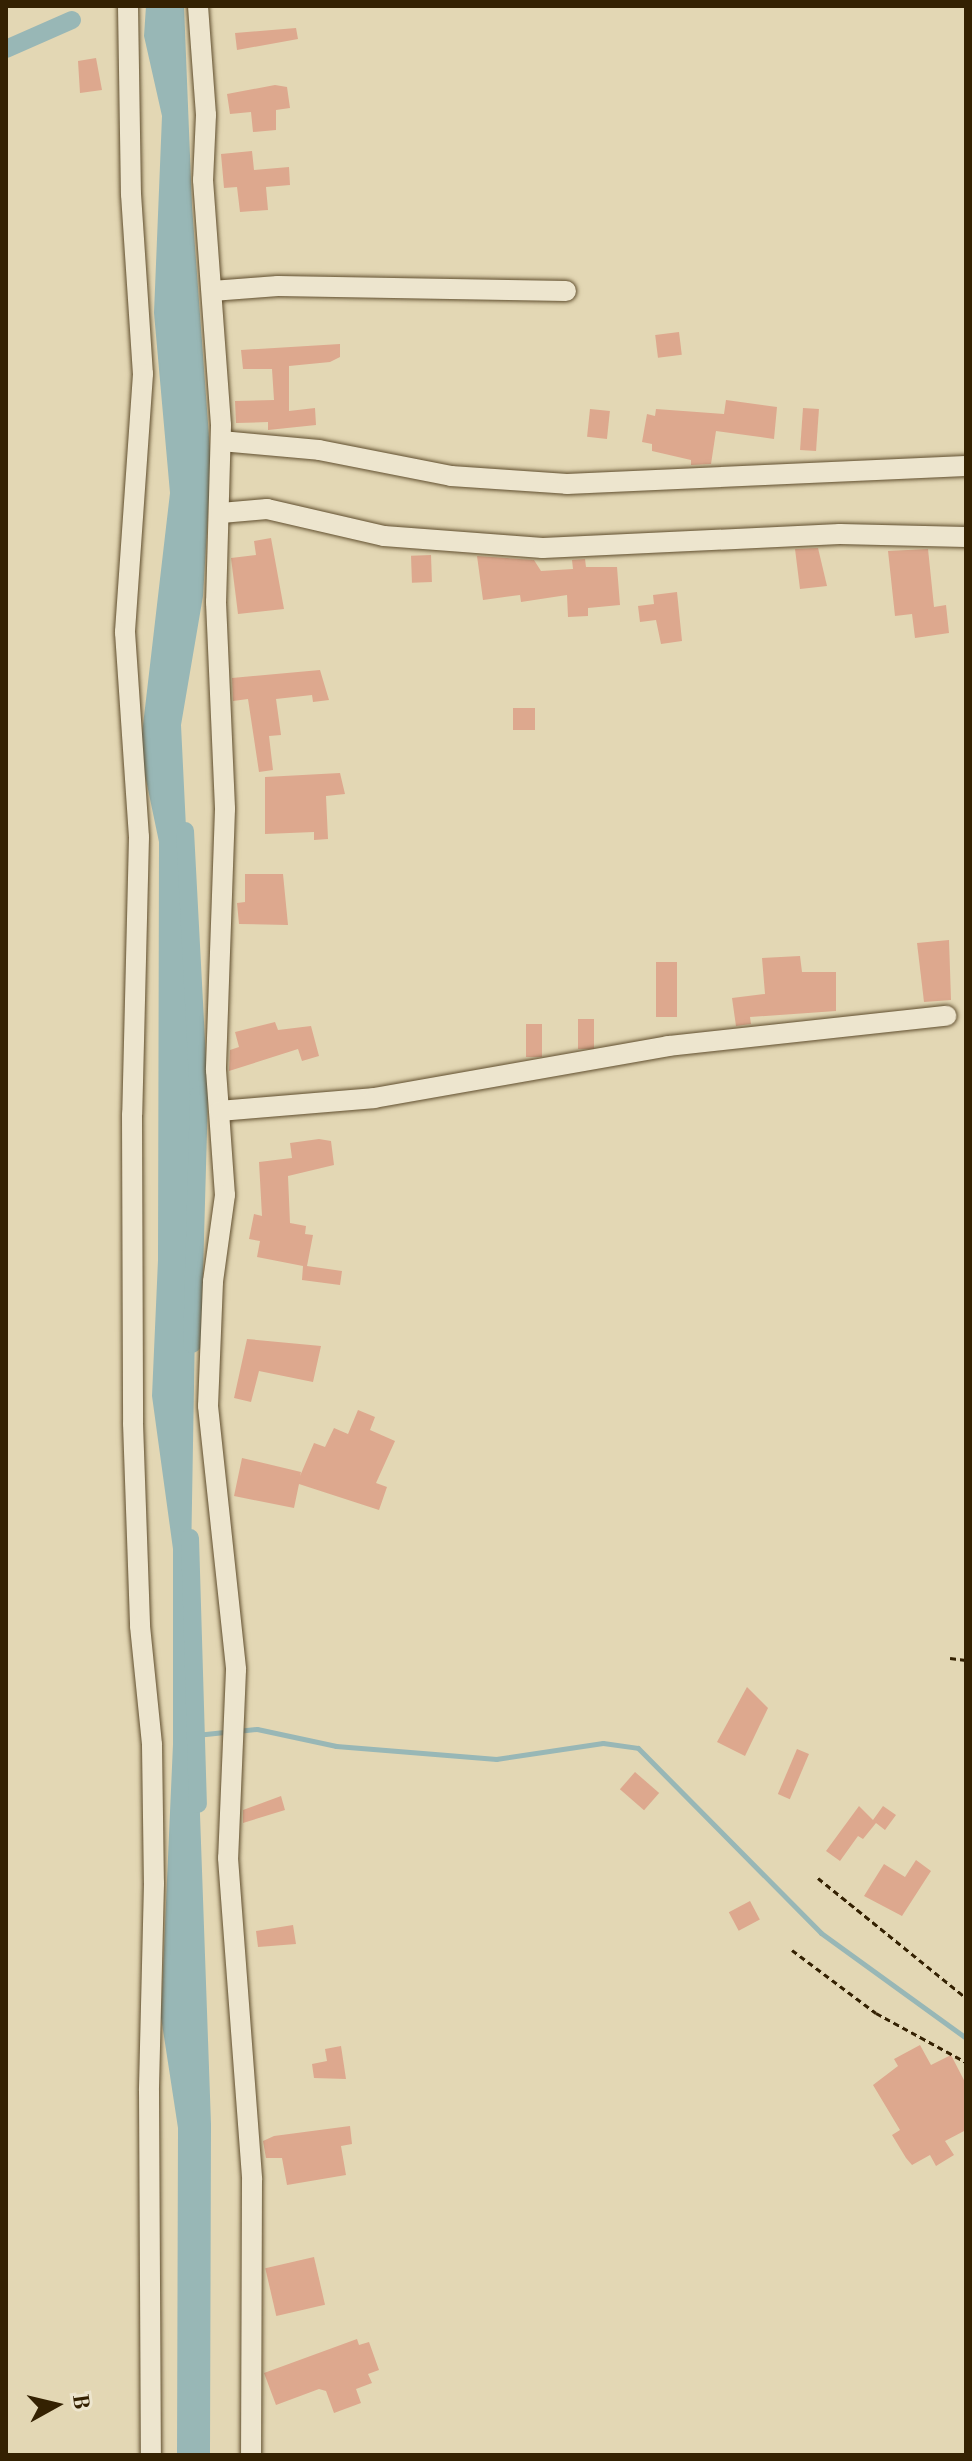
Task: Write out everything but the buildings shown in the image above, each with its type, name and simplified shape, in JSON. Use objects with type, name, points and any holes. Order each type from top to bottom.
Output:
[{"type":"street","points":[[198,6],[221,450],[216,602],[225,809],[216,1070],[225,1195],[213,1282],[208,1406],[236,1670],[228,1858],[252,2180],[251,2455]]},
{"type":"street","points":[[128,8],[131,194],[143,374],[125,632],[139,837],[132,1114],[133,1423],[140,1626],[152,1745],[154,1883],[149,2091],[151,2455]]},
{"type":"street","points":[[212,291],[278,286],[566,291]]},
{"type":"street","points":[[221,450],[319,450],[451,476],[567,484],[966,466]]},
{"type":"street","points":[[221,513],[267,509],[399,538],[543,548],[840,534],[966,537]]},
{"type":"street","points":[[220,1111],[374,1098],[668,1046],[946,1016]]},
{"type":"path","points":[[950,1658],[966,1660]]},
{"type":"path","points":[[818,1878],[966,1998]]},
{"type":"path","points":[[792,1950],[876,2013],[966,2062]]},
{"type":"water","points":[[146,6],[184,6],[192,206],[211,464],[203,596],[181,725],[199,1095],[191,1561],[211,2124],[210,2455],[177,2455],[178,2128],[161,2017],[173,1744],[173,1549],[152,1396],[158,1260],[159,842],[140,751],[170,493],[154,313],[162,116],[144,36]]},
{"type":"waterway","points":[[6,49],[72,20]]},
{"type":"waterway","points":[[185,831],[199,1095],[192,1344]]},
{"type":"waterway","points":[[190,1538],[198,1804]]},
{"type":"waterway","points":[[237,1731],[257,1729],[336,1746],[496,1759],[603,1743],[638,1748],[821,1933],[966,2038]]},
{"type":"waterway","points":[[196,1735],[227,1732]]}]
